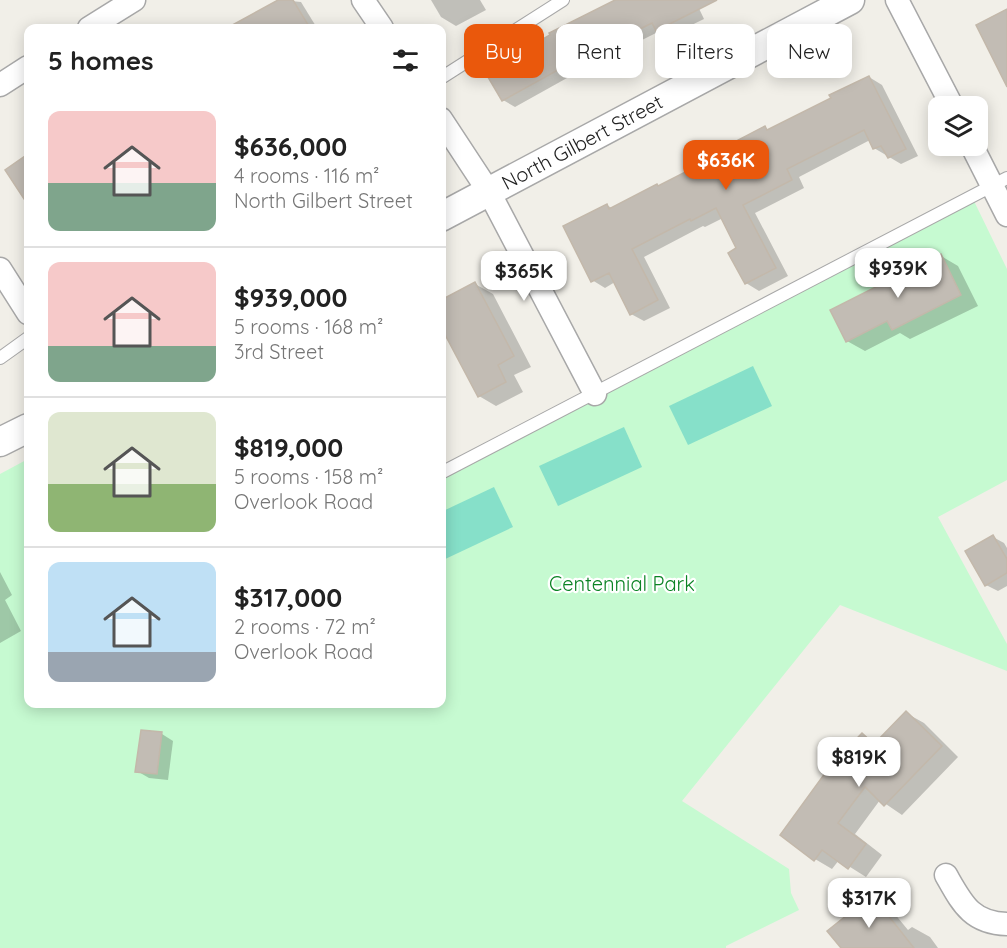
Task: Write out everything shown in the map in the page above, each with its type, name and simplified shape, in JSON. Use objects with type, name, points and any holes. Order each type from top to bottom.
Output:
[{"type":"street","points":[[95,24],[134,0]]},
{"type":"street","points":[[363,0],[379,24]]},
{"type":"street","name":"North Gilbert Street","points":[[446,214],[850,0]]},
{"type":"street","points":[[897,0],[947,96]]},
{"type":"street","points":[[0,85],[24,70]]},
{"type":"street","points":[[446,128],[489,192],[595,394]]},
{"type":"street","points":[[980,156],[1000,182],[1007,215]]},
{"type":"street","points":[[0,269],[24,307]]},
{"type":"street","points":[[0,442],[24,430]]},
{"type":"street","points":[[946,875],[969,912],[985,921],[1007,924]]},
{"type":"lane","points":[[446,75],[563,0]]},
{"type":"lane","points":[[446,469],[1000,182]]},
{"type":"lane","points":[[0,358],[24,341]]},
{"type":"green space","name":"Centennial Park","points":[[972,197],[1007,269],[1007,480],[938,517],[1007,644],[1007,671],[840,605],[682,801],[789,869],[791,893],[799,910],[726,948],[0,948],[0,474],[24,461],[24,708],[446,708],[446,470]]},
{"type":"green space","points":[[753,366],[772,406],[688,445],[669,406]]},
{"type":"green space","points":[[624,427],[642,467],[558,506],[539,466]]},
{"type":"green space","points":[[494,487],[513,527],[446,559],[446,510]]},
{"type":"building","points":[[278,0],[293,0],[308,24],[234,24]]},
{"type":"building","points":[[615,0],[717,0],[670,24],[655,24],[655,29],[652,23],[643,28],[643,24],[567,24]]},
{"type":"building","points":[[1007,9],[1007,87],[976,25]]},
{"type":"building","points":[[556,30],[556,71],[544,78],[544,38],[550,35],[549,33]]},
{"type":"building","points":[[869,76],[906,149],[888,158],[881,146],[873,149],[864,130],[787,169],[792,180],[743,205],[776,268],[745,284],[728,253],[736,248],[716,208],[632,249],[658,300],[630,315],[609,273],[591,282],[563,226],[607,204],[609,209],[657,184],[658,186],[721,154],[719,150],[765,126],[767,130],[831,98],[829,95]]},
{"type":"building","points":[[489,78],[543,78],[502,101]]},
{"type":"building","points":[[24,157],[24,199],[5,170]]},
{"type":"building","points":[[941,254],[961,295],[892,330],[887,321],[846,342],[830,310]]},
{"type":"building","points":[[475,282],[514,356],[498,365],[506,382],[478,397],[446,336],[446,297]]},
{"type":"building","points":[[993,535],[1007,559],[1007,573],[985,586],[965,551]]},
{"type":"building","points":[[906,711],[942,746],[884,806],[865,787],[838,823],[866,844],[848,869],[822,850],[814,861],[780,835],[831,765],[862,733],[874,744]]},
{"type":"building","points":[[141,730],[162,732],[157,774],[135,772]]},
{"type":"building","points":[[872,895],[914,948],[841,948],[827,931]]}]
